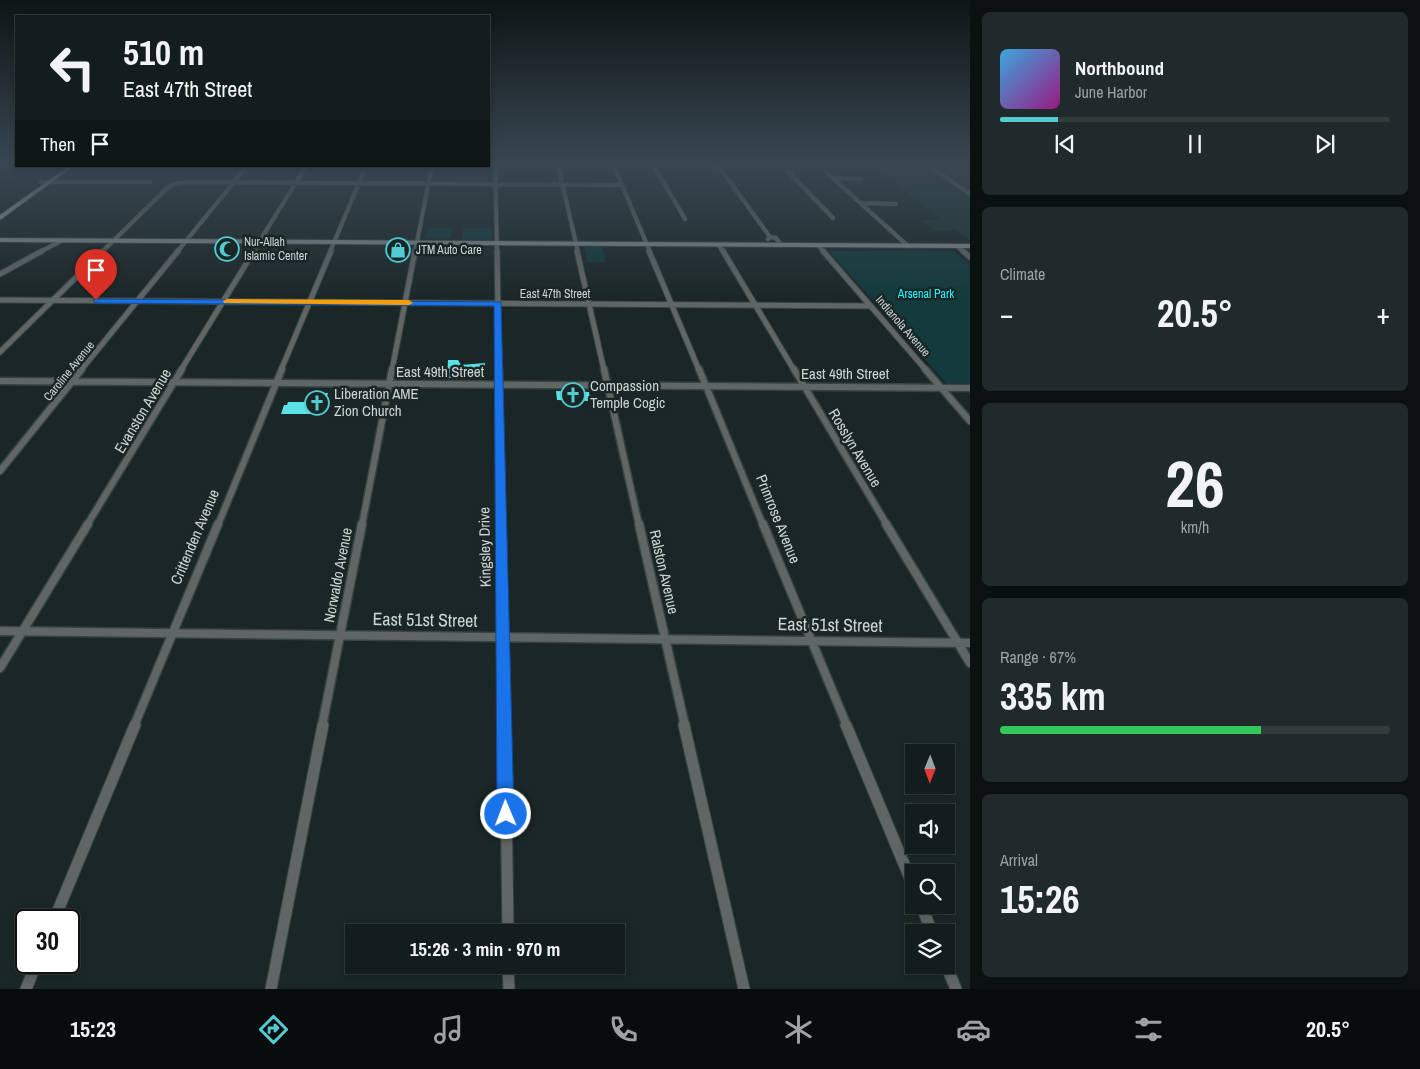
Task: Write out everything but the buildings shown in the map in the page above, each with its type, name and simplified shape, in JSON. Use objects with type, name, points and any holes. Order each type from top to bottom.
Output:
[{"type":"main road","points":[[0,218],[15,207]]},
{"type":"main road","points":[[0,242],[970,246]]},
{"type":"street","points":[[0,352],[147,207]]},
{"type":"street","name":"Caroline Avenue","points":[[0,471],[214,207]]},
{"type":"street","name":"Evanston Avenue","points":[[0,668],[281,207]]},
{"type":"street","name":"Crittenden Avenue","points":[[59,909],[349,207]]},
{"type":"street","name":"Norwaldo Avenue","points":[[271,989],[424,207]]},
{"type":"street","name":"Kingsley Drive","points":[[496,207],[508,924]]},
{"type":"street","name":"Ralston Avenue","points":[[567,207],[744,989]]},
{"type":"street","name":"Primrose Avenue","points":[[632,207],[905,866]]},
{"type":"street","points":[[677,207],[684,219]]},
{"type":"street","points":[[748,207],[770,237],[768,238],[773,245]]},
{"type":"street","points":[[823,207],[833,218]]},
{"type":"street","points":[[866,207],[908,246]]},
{"type":"street","points":[[770,237],[776,238],[781,245]]},
{"type":"street","points":[[0,274],[61,241]]},
{"type":"street","name":"Rosslyn Avenue","points":[[719,245],[970,663]]},
{"type":"street","name":"Indianola Avenue","points":[[818,246],[970,421]]},
{"type":"street","points":[[957,246],[970,257]]},
{"type":"street","name":"East 47th Street","points":[[0,300],[870,306]]},
{"type":"street","name":"East 49th Street","points":[[0,382],[970,388]]},
{"type":"street","name":"East 51st Street","points":[[0,632],[970,643]]},
{"type":"street","points":[[26,989],[32,974]]},
{"type":"street","points":[[508,974],[509,989]]},
{"type":"street","points":[[950,974],[956,989]]},
{"type":"shaded area","points":[[925,207],[970,207],[970,241],[956,230],[933,230],[921,220],[940,219]]},
{"type":"green space","points":[[452,228],[451,238],[425,238],[427,229]]},
{"type":"green space","points":[[463,228],[492,228],[492,241],[462,241]]},
{"type":"green space","points":[[584,247],[602,247],[606,262],[587,262]]},
{"type":"green space","name":"Arsenal Park","points":[[829,251],[953,251],[970,265],[970,383],[946,383]]},
{"type":"slow traffic","points":[[227,301],[409,303]]},
{"type":"place","name":"Nur-Allah Islamic Center","points":[[227,249]]},
{"type":"place","name":"JTM Auto Care","points":[[398,250]]},
{"type":"place","name":"Compassion Temple Cogic","points":[[573,395]]},
{"type":"place","name":"Liberation AME Zion Church","points":[[317,403]]},
{"type":"route","points":[[96,300],[498,303],[506,814]]}]
